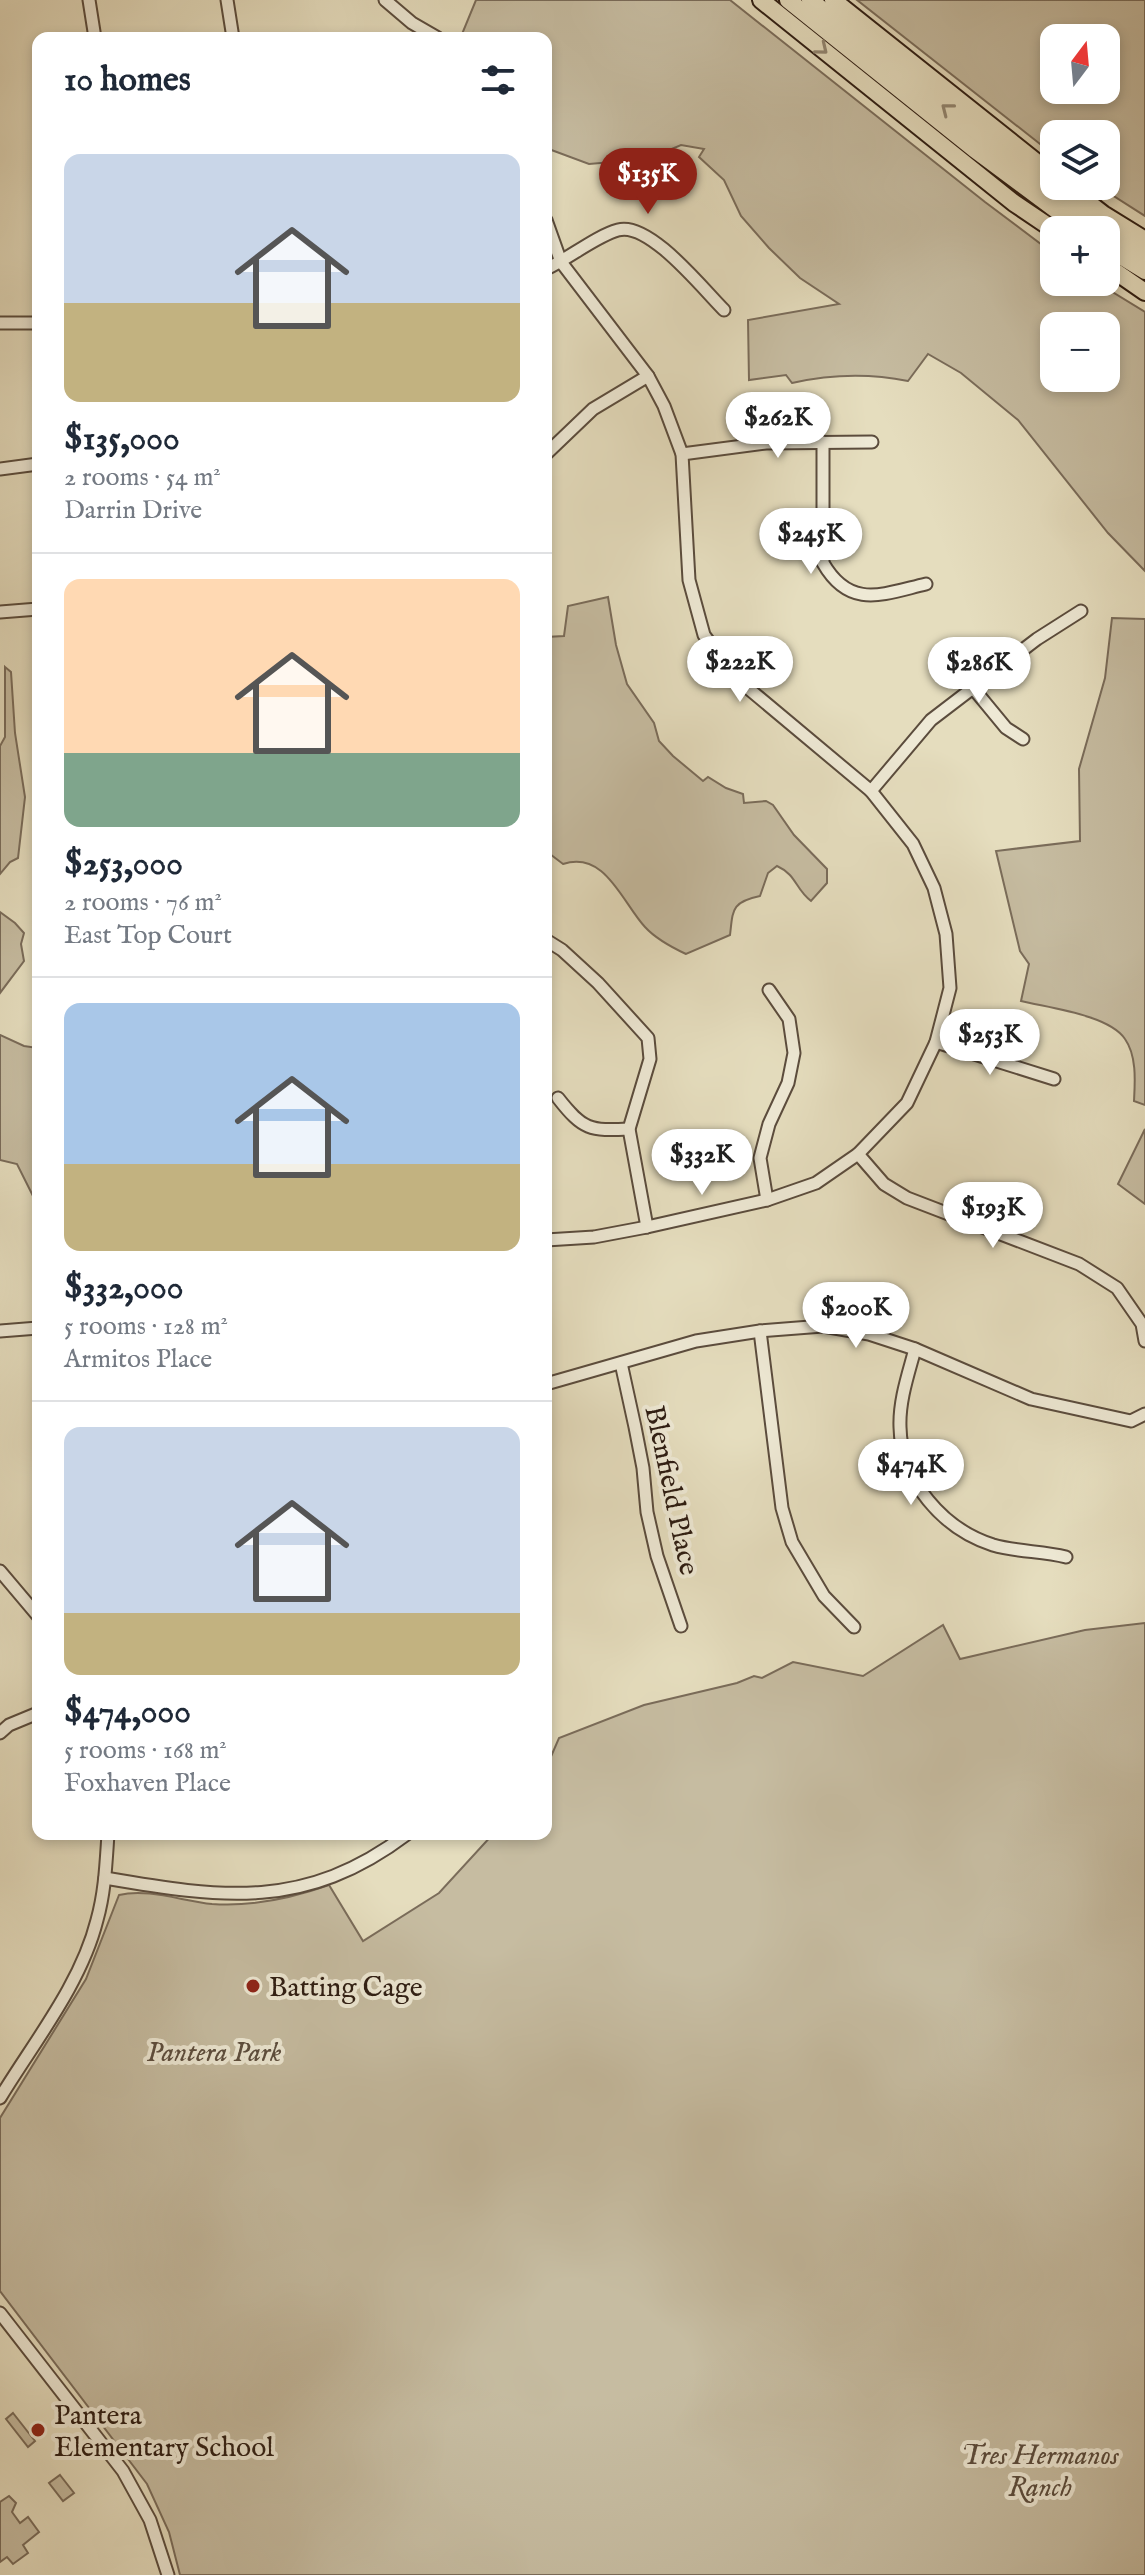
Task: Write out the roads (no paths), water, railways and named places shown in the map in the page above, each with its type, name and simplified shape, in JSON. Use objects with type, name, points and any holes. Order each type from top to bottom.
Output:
[{"type":"highway","points":[[761,0],[1040,221]]},
{"type":"highway","points":[[788,0],[974,149],[1064,216]]},
{"type":"highway","points":[[810,0],[1062,199],[1145,254]]},
{"type":"highway","points":[[833,0],[1040,165]]},
{"type":"highway","points":[[1085,200],[1145,240]]},
{"type":"highway","points":[[1120,256],[1145,271]]},
{"type":"highway","points":[[1120,275],[1145,292]]},
{"type":"street","points":[[89,0],[94,32]]},
{"type":"street","points":[[227,0],[232,32]]},
{"type":"street","points":[[385,0],[428,32]]},
{"type":"street","points":[[552,266],[616,230],[633,228],[651,237],[724,310]]},
{"type":"street","points":[[552,237],[561,262],[648,376],[664,406],[682,454],[689,580],[704,635],[737,679],[871,791],[913,844],[934,888],[946,934],[950,988],[936,1042],[907,1103],[858,1154],[816,1183],[767,1200],[647,1227],[594,1237],[552,1240]]},
{"type":"street","points":[[0,323],[32,323]]},
{"type":"street","points":[[552,448],[593,409],[648,376]]},
{"type":"street","points":[[823,442],[823,563],[833,580],[847,590],[873,597],[926,584]]},
{"type":"street","points":[[682,454],[766,443],[872,442]]},
{"type":"street","points":[[0,469],[32,465]]},
{"type":"street","points":[[0,612],[32,609]]},
{"type":"street","points":[[871,791],[931,720],[1081,611]]},
{"type":"street","points":[[973,688],[1006,728],[1023,739]]},
{"type":"street","points":[[552,944],[598,983],[648,1038],[650,1059],[629,1129],[647,1227]]},
{"type":"street","points":[[767,1200],[760,1158],[769,1124],[788,1083],[794,1053],[789,1019],[769,990]]},
{"type":"street","points":[[936,1042],[1054,1079]]},
{"type":"street","points":[[558,1098],[571,1116],[596,1131],[629,1129]]},
{"type":"street","points":[[858,1154],[884,1184],[907,1198],[1079,1264],[1117,1288],[1142,1324],[1145,1341]]},
{"type":"street","points":[[552,1382],[696,1341],[760,1331],[823,1326],[869,1334],[915,1349],[1031,1399],[1131,1421],[1145,1414]]},
{"type":"street","points":[[0,1331],[32,1328]]},
{"type":"street","points":[[760,1331],[782,1508],[792,1542],[824,1596],[854,1627]]},
{"type":"street","points":[[915,1349],[901,1402],[899,1429],[903,1452],[913,1478],[926,1499],[966,1534],[994,1545],[1066,1557]]},
{"type":"street","name":"Blenfield Place","points":[[621,1363],[657,1556],[681,1626]]},
{"type":"street","points":[[0,1571],[32,1609]]},
{"type":"street","points":[[0,1733],[9,1725],[32,1715]]},
{"type":"street","points":[[0,2098],[63,1997],[89,1946],[98,1919],[108,1840]]},
{"type":"street","points":[[105,1878],[211,1894],[252,1895],[327,1879],[362,1864],[398,1840]]},
{"type":"street","points":[[0,2313],[123,2471],[150,2520],[168,2575]]},
{"type":"place","name":"Batting Cage","points":[[253,1986]]},
{"type":"place","name":"Pantera Elementary School","points":[[38,2430]]},
{"type":"park label","name":"Pantera Park","points":[[214,2051]]},
{"type":"park label","name":"Tres Hermanos Ranch","points":[[1040,2470]]}]
